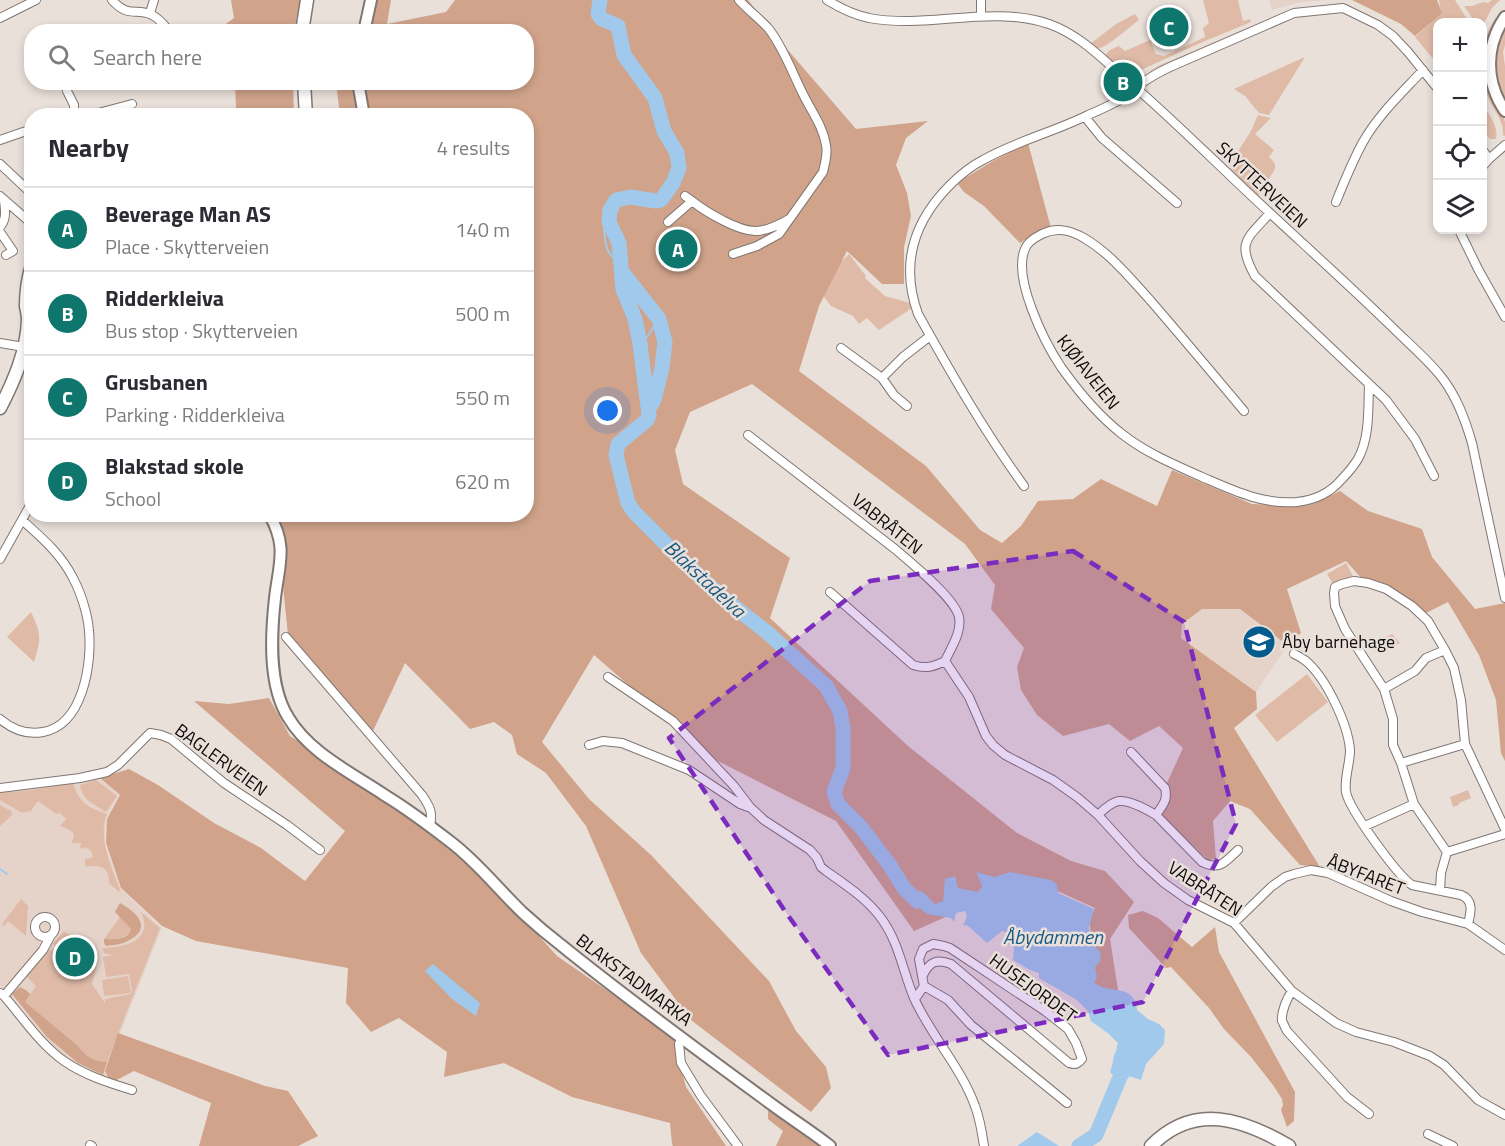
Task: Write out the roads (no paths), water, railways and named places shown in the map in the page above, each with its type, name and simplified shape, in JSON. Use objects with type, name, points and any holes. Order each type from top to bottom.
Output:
[{"type":"main road","points":[[303,24],[307,0]]},
{"type":"main road","points":[[366,24],[371,0]]},
{"type":"main road","points":[[1505,17],[1495,34],[1490,57],[1492,81],[1505,111]]},
{"type":"main road","points":[[304,90],[306,108]]},
{"type":"main road","points":[[359,90],[363,108]]},
{"type":"main road","points":[[0,408],[16,373],[24,347]]},
{"type":"main road","name":"BLAKSTADMARKA","points":[[273,522],[279,534],[281,548],[275,597],[273,674],[282,708],[296,730],[318,751],[430,826],[470,858],[540,929],[830,1146]]},
{"type":"main road","points":[[1151,1146],[1179,1126],[1213,1119],[1252,1126],[1289,1146]]},
{"type":"street","points":[[0,18],[36,0]]},
{"type":"street","points":[[112,0],[127,12],[150,13],[163,24]]},
{"type":"street","points":[[150,13],[154,0]]},
{"type":"street","points":[[733,254],[757,246],[779,234],[823,172],[827,147],[824,133],[777,41],[767,27],[739,0]]},
{"type":"street","name":"SKYTTERVEIEN","points":[[827,0],[857,15],[892,21],[981,16],[1026,18],[1046,23],[1063,29],[1084,42],[1136,87],[1441,376],[1467,426],[1472,443],[1505,598]]},
{"type":"street","points":[[981,0],[981,16]]},
{"type":"street","points":[[1024,486],[975,413],[918,314],[913,299],[910,279],[911,261],[921,223],[930,208],[960,175],[982,160],[1013,145],[1085,117],[1116,102],[1151,76],[1170,66],[1294,13],[1343,8],[1378,25],[1393,36],[1433,83]]},
{"type":"street","points":[[1336,202],[1351,164],[1364,141],[1388,108],[1423,70]]},
{"type":"street","points":[[67,91],[74,108]]},
{"type":"street","points":[[117,108],[132,104]]},
{"type":"street","points":[[1085,117],[1102,138],[1177,203]]},
{"type":"street","points":[[0,140],[24,132]]},
{"type":"street","points":[[1487,161],[1505,145]]},
{"type":"street","points":[[0,164],[24,186]]},
{"type":"street","points":[[2,198],[24,217]]},
{"type":"street","points":[[0,226],[3,225],[5,217],[2,198]]},
{"type":"street","points":[[668,222],[688,199],[717,217],[754,231],[767,229],[790,219]]},
{"type":"street","points":[[1270,213],[1245,245],[1246,260],[1255,276],[1386,400],[1415,439],[1434,476]]},
{"type":"street","name":"KJØIAVEIEN","points":[[1244,411],[1128,275],[1086,239],[1072,232],[1055,230],[1037,236],[1025,249],[1023,261],[1027,293],[1043,338],[1061,367],[1090,402],[1123,435],[1151,453],[1234,491],[1259,500],[1287,503],[1307,501],[1322,496],[1334,488],[1358,459],[1364,444],[1368,422],[1369,384]]},
{"type":"street","points":[[0,232],[13,250],[6,255]]},
{"type":"street","points":[[1461,234],[1505,318]]},
{"type":"street","points":[[882,378],[903,357],[930,336]]},
{"type":"street","points":[[0,343],[24,347]]},
{"type":"street","points":[[841,348],[882,378],[894,395],[907,406]]},
{"type":"street","name":"VABRÅTEN","points":[[748,435],[895,549],[951,601],[959,617],[958,632],[945,661],[969,697],[986,736],[993,746],[1053,780],[1098,815],[1140,861],[1164,883],[1188,900],[1234,923],[1292,991],[1336,1023],[1356,1032],[1394,1042],[1430,1056],[1444,1065],[1478,1100],[1505,1115]]},
{"type":"street","points":[[0,559],[24,516]]},
{"type":"street","points":[[0,719],[18,730],[27,732],[36,733],[52,729],[69,716],[75,706],[84,686],[89,661],[89,630],[74,579],[62,558],[24,522]]},
{"type":"street","points":[[1354,581],[1386,589],[1423,616],[1454,668],[1461,700],[1465,744],[1505,831],[1447,852],[1414,804],[1393,745],[1393,719],[1384,689],[1345,629],[1335,606],[1335,587],[1341,584],[1354,581]]},
{"type":"street","points":[[830,592],[913,665],[922,668],[931,667],[945,661]]},
{"type":"street","points":[[286,637],[422,795],[431,809],[430,826]]},
{"type":"street","points":[[1384,689],[1415,671],[1426,658],[1445,650]]},
{"type":"street","name":"ÅBYFARET","points":[[1294,654],[1313,669],[1328,690],[1346,729],[1350,751],[1346,791],[1349,802],[1396,870],[1412,885],[1466,897],[1470,901],[1468,924]]},
{"type":"street","points":[[608,677],[673,721],[734,786],[751,808],[764,820],[810,850],[821,867],[875,909],[887,925],[915,999],[959,1072],[975,1105],[984,1146]]},
{"type":"street","name":"BAGLERVEIEN","points":[[0,788],[107,772],[118,765],[150,733],[161,735],[171,739],[224,783],[320,850]]},
{"type":"street","points":[[589,745],[613,741],[654,755],[689,770],[740,804],[751,808]]},
{"type":"street","points":[[1401,763],[1465,744]]},
{"type":"street","points":[[1131,752],[1165,788],[1167,796],[1165,803],[1156,815]]},
{"type":"street","name":"VABRÅTEN","points":[[1098,815],[1119,801],[1138,806],[1156,815],[1202,862],[1211,867],[1225,862],[1238,850]]},
{"type":"street","points":[[1365,826],[1414,804]]},
{"type":"street","points":[[1440,890],[1441,873],[1447,852]]},
{"type":"street","name":"ÅBYFARET","points":[[1234,923],[1271,886],[1285,877],[1311,870],[1328,873],[1422,912],[1468,924],[1505,950]]},
{"type":"street","points":[[51,935],[43,950],[2,994],[44,1044],[63,1061],[103,1081],[132,1090]]},
{"type":"street","name":"HUSEJORDET","points":[[923,975],[926,968],[938,961],[951,964],[1069,1063],[1080,1063],[1082,1059],[1068,1029],[1045,1011],[950,948],[933,944],[923,949],[919,959],[924,986]]},
{"type":"street","points":[[915,999],[924,986],[948,1000],[971,1025],[1067,1103]]},
{"type":"street","points":[[1292,991],[1283,1013],[1282,1022],[1287,1031],[1347,1097],[1369,1114]]},
{"type":"street","points":[[682,1037],[679,1044],[681,1063],[701,1096],[738,1146]]},
{"type":"street","points":[[1428,1134],[1452,1146]]},
{"type":"water","name":"Åbydammen","points":[[976,872],[995,877],[1010,872],[1051,880],[1057,884],[1058,893],[1094,909],[1089,927],[1090,942],[1101,953],[1100,961],[1095,967],[1097,977],[1094,982],[1099,986],[1126,992],[1135,1001],[1137,1010],[1165,1030],[1164,1044],[1146,1064],[1141,1080],[1129,1076],[1128,1079],[1110,1073],[1118,1043],[1091,1021],[1088,1011],[1077,1000],[1039,978],[1039,973],[1013,960],[1014,948],[1009,945],[1009,941],[1016,934],[1002,931],[987,943],[967,925],[963,926],[967,916],[965,911],[956,913],[954,922],[951,918],[927,914],[906,897],[905,883],[911,889],[923,892],[935,904],[943,901],[945,879],[955,876],[958,888],[978,892],[982,886]]},
{"type":"water","points":[[433,964],[480,1003],[476,1016],[452,999],[425,971]]},
{"type":"water","points":[[1037,1132],[1059,1146],[1017,1146]]},
{"type":"waterway","name":"Blakstadelva","points":[[600,0],[598,14],[602,19],[618,26],[624,55],[655,98],[664,131],[677,153],[679,168],[673,183],[661,200],[630,197],[616,200],[610,210],[609,222],[619,243],[623,289],[635,319],[640,344],[649,415],[647,420],[618,444],[616,455],[628,503],[634,512],[683,561],[826,686],[840,711],[843,728],[843,768],[834,792],[838,804],[860,826],[904,888],[917,901]]},
{"type":"waterway","points":[[609,222],[604,230],[606,245],[609,253],[620,264]]},
{"type":"waterway","points":[[622,272],[659,319],[665,342],[662,368],[654,400],[649,408]]},
{"type":"waterway","points":[[641,346],[659,319]]},
{"type":"waterway","points":[[0,869],[7,874]]},
{"type":"waterway","points":[[1079,1146],[1096,1135],[1120,1077],[1121,1058]]},
{"type":"place","name":"Grusbanen","points":[[1169,27]]},
{"type":"place","name":"Ridderkleiva","points":[[1123,82]]},
{"type":"place","name":"Beverage Man AS","points":[[678,249]]},
{"type":"place","name":"Åby barnehage","points":[[1259,642]]},
{"type":"place","name":"Blakstad skole","points":[[75,957]]}]
